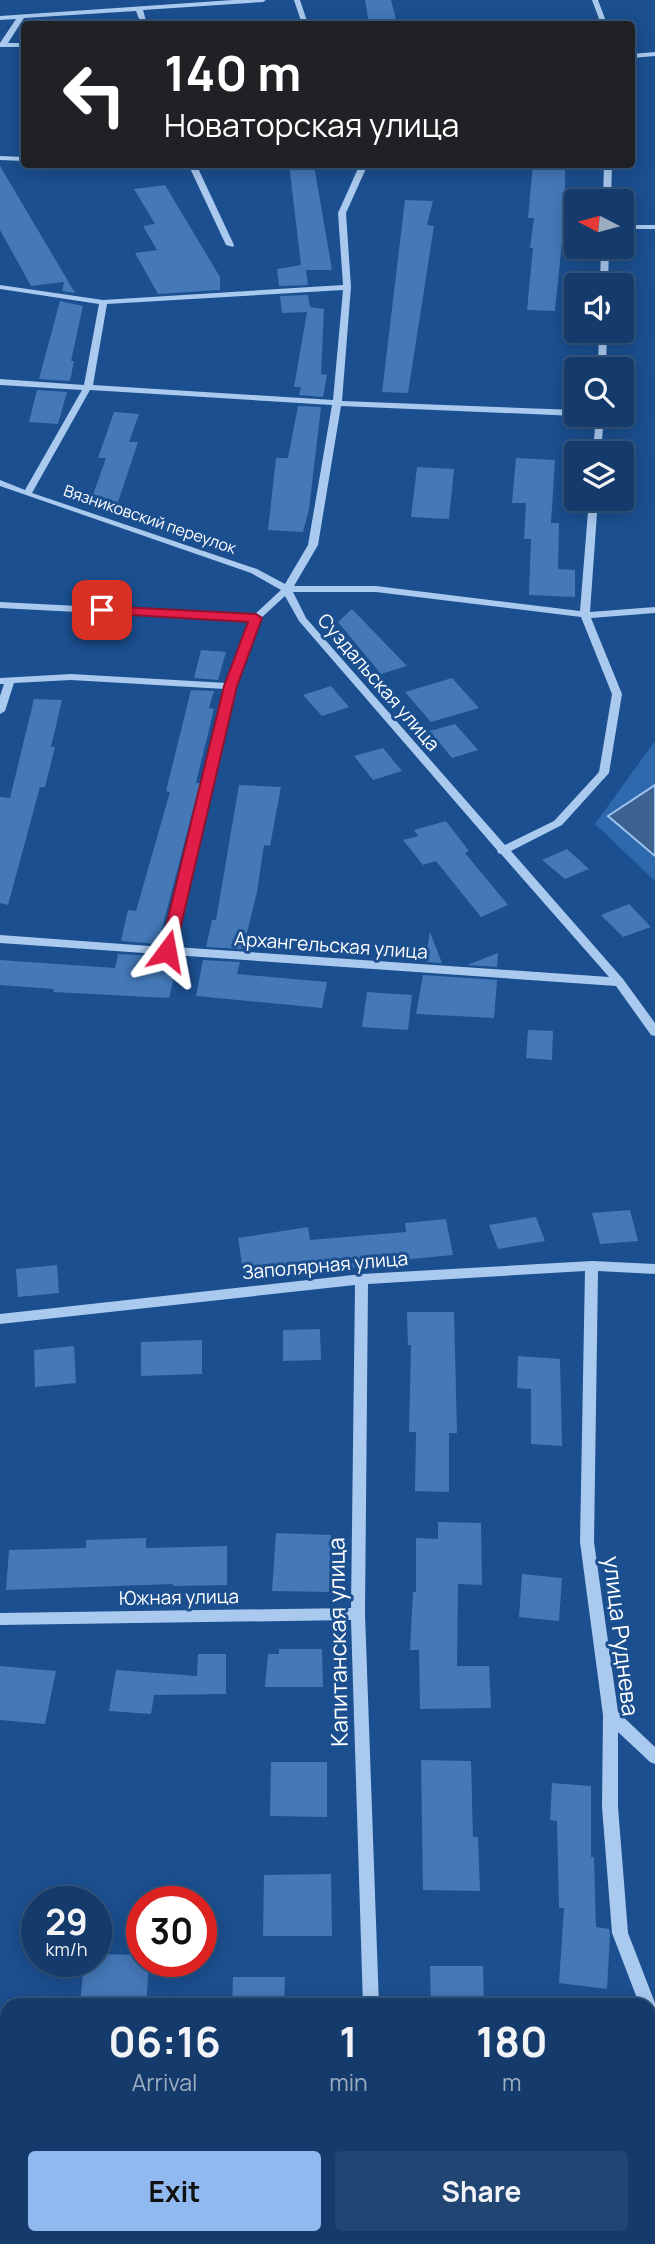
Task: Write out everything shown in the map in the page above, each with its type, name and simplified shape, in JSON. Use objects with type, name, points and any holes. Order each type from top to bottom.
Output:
[{"type":"street","points":[[0,18],[263,0]]},
{"type":"street","points":[[296,0],[304,21]]},
{"type":"street","points":[[595,0],[603,21]]},
{"type":"street","points":[[139,9],[143,21]]},
{"type":"street","points":[[1,45],[21,17]]},
{"type":"street","points":[[1,45],[21,46]]},
{"type":"street","points":[[635,56],[655,54]]},
{"type":"street","points":[[0,158],[21,159]]},
{"type":"street","points":[[194,168],[230,245]]},
{"type":"street","points":[[167,951],[230,686],[256,618],[287,589],[313,545],[337,403],[347,287],[342,213],[362,168]]},
{"type":"street","points":[[607,189],[608,168]]},
{"type":"street","points":[[634,226],[655,227]]},
{"type":"street","points":[[0,287],[103,302],[347,287]]},
{"type":"street","points":[[27,494],[88,387],[103,302]]},
{"type":"street","points":[[0,382],[337,403],[564,412]]},
{"type":"street","name":"Вязниковский переулок","points":[[0,483],[254,571],[287,589]]},
{"type":"street","points":[[502,852],[558,823],[604,773],[617,694],[585,614],[593,511]]},
{"type":"street","points":[[287,589],[376,589],[585,614],[655,610]]},
{"type":"street","name":"Суздальская улица","points":[[287,589],[302,619],[502,852],[619,982],[655,1032]]},
{"type":"street","points":[[0,605],[256,618]]},
{"type":"street","points":[[0,711],[5,681],[71,677],[230,686]]},
{"type":"street","name":"Архангельская улица","points":[[0,939],[619,982]]},
{"type":"street","name":"Заполярная улица","points":[[0,1318],[362,1279],[592,1266],[655,1269]]},
{"type":"street","name":"улица Руднева","points":[[592,1266],[587,1542],[611,1714],[610,1807],[620,1933],[645,1998]]},
{"type":"street","name":"Капитанская улица","points":[[362,1279],[358,1614],[371,1998]]},
{"type":"street","name":"Южная улица","points":[[0,1619],[358,1614]]},
{"type":"street","points":[[611,1714],[655,1757]]},
{"type":"shaded area","points":[[655,741],[655,881],[595,824]]},
{"type":"shaded area","points":[[655,785],[655,856],[608,816]]},
{"type":"building","points":[[365,0],[391,0],[396,21],[368,21]]},
{"type":"building","points":[[0,166],[75,293],[62,291],[64,282],[31,286],[0,230]]},
{"type":"building","points":[[289,168],[315,168],[332,270],[306,270],[308,285],[279,286],[277,269],[301,265]]},
{"type":"building","points":[[533,168],[565,168],[564,222],[555,311],[527,310],[534,218],[528,218]]},
{"type":"building","points":[[165,185],[220,277],[220,290],[158,294],[135,253],[157,250],[143,226],[155,224],[134,189]]},
{"type":"building","points":[[405,200],[433,201],[427,225],[434,226],[408,393],[382,392]]},
{"type":"building","points":[[308,295],[310,307],[324,309],[321,374],[327,375],[323,397],[299,395],[301,387],[294,387],[307,312],[282,313],[280,296]]},
{"type":"building","points":[[60,301],[83,306],[71,361],[74,361],[70,381],[39,379]]},
{"type":"building","points":[[37,390],[67,392],[58,424],[29,422]]},
{"type":"building","points":[[298,406],[321,407],[309,509],[303,532],[268,530],[276,458],[288,458]]},
{"type":"building","points":[[114,412],[139,414],[129,442],[138,442],[116,508],[89,506],[106,458],[98,458]]},
{"type":"building","points":[[516,458],[555,460],[551,523],[559,523],[558,569],[575,570],[575,597],[529,595],[531,539],[524,539],[526,503],[512,503]]},
{"type":"building","points":[[417,467],[454,469],[449,519],[411,517]]},
{"type":"building","points":[[352,609],[407,666],[381,674],[338,622]]},
{"type":"building","points":[[201,650],[226,652],[218,680],[194,678]]},
{"type":"building","points":[[452,678],[479,708],[431,722],[405,692]]},
{"type":"building","points":[[331,686],[349,707],[322,716],[303,695]]},
{"type":"building","points":[[191,690],[214,691],[209,708],[214,709],[196,783],[200,783],[158,944],[121,941],[128,910],[136,911],[170,792],[166,791]]},
{"type":"building","points":[[34,699],[62,700],[51,747],[55,747],[45,787],[40,787],[8,905],[0,903],[0,797],[10,798]]},
{"type":"building","points":[[455,724],[478,750],[452,758],[430,731]]},
{"type":"building","points":[[383,748],[402,771],[373,780],[354,756]]},
{"type":"building","points":[[239,785],[281,787],[270,846],[264,845],[257,892],[243,949],[206,947],[212,920],[216,920]]},
{"type":"building","points":[[446,821],[469,851],[465,853],[508,905],[481,917],[436,861],[423,865],[403,840],[418,836],[414,830]]},
{"type":"building","points":[[567,849],[589,869],[565,879],[542,860]]},
{"type":"building","points":[[629,904],[651,927],[623,937],[601,915]]},
{"type":"building","points":[[430,932],[442,963],[425,962]]},
{"type":"building","points":[[498,953],[497,967],[467,965]]},
{"type":"building","points":[[118,954],[155,956],[151,971],[175,973],[169,998],[53,992],[54,989],[0,985],[0,960],[115,968]]},
{"type":"building","points":[[203,960],[240,962],[237,974],[327,982],[322,1008],[196,996]]},
{"type":"building","points":[[423,975],[497,980],[494,1018],[416,1014]]},
{"type":"building","points":[[367,992],[412,995],[408,1030],[362,1027]]},
{"type":"building","points":[[528,1030],[553,1031],[552,1060],[526,1058]]},
{"type":"building","points":[[630,1210],[638,1241],[600,1244],[592,1213]]},
{"type":"building","points":[[536,1217],[545,1241],[498,1249],[489,1225]]},
{"type":"building","points":[[446,1219],[453,1255],[369,1263],[370,1267],[290,1270],[244,1276],[238,1238],[308,1227],[310,1240],[406,1232],[405,1223]]},
{"type":"building","points":[[57,1265],[59,1293],[18,1297],[16,1269]]},
{"type":"building","points":[[407,1312],[454,1312],[457,1433],[449,1433],[449,1492],[415,1491],[416,1432],[409,1432],[411,1345],[408,1345]]},
{"type":"building","points":[[320,1329],[321,1360],[283,1361],[283,1330]]},
{"type":"building","points":[[202,1340],[202,1374],[141,1376],[141,1342]]},
{"type":"building","points":[[74,1346],[76,1383],[35,1387],[34,1350]]},
{"type":"building","points":[[518,1356],[560,1359],[562,1446],[531,1444],[531,1389],[517,1388]]},
{"type":"building","points":[[438,1522],[481,1523],[482,1585],[458,1584],[457,1666],[489,1666],[491,1708],[420,1709],[419,1650],[410,1650],[413,1592],[416,1592],[416,1538],[438,1539]]},
{"type":"building","points":[[276,1533],[331,1535],[329,1592],[272,1591]]},
{"type":"building","points":[[146,1538],[146,1548],[227,1546],[227,1585],[173,1584],[6,1590],[9,1550],[86,1548],[86,1540]]},
{"type":"building","points":[[522,1574],[562,1578],[559,1621],[519,1617]]},
{"type":"building","points":[[279,1649],[322,1649],[323,1687],[265,1687],[268,1654],[279,1654]]},
{"type":"building","points":[[198,1654],[226,1654],[226,1694],[154,1695],[151,1714],[109,1711],[116,1670],[197,1676]]},
{"type":"building","points":[[0,1666],[56,1671],[45,1724],[0,1720]]},
{"type":"building","points":[[421,1760],[471,1761],[473,1837],[478,1837],[480,1891],[423,1890]]},
{"type":"building","points":[[271,1762],[327,1762],[327,1817],[270,1816]]},
{"type":"building","points":[[552,1783],[591,1786],[591,1857],[594,1857],[596,1927],[609,1929],[610,1934],[607,1989],[559,1983],[564,1908],[559,1908],[557,1821],[550,1820]]},
{"type":"building","points":[[331,1874],[332,1936],[263,1936],[264,1875]]},
{"type":"building","points":[[112,1954],[126,1955],[126,1977],[148,1977],[147,1998],[81,1998],[83,1977],[112,1977]]},
{"type":"building","points":[[430,1966],[483,1966],[484,1998],[431,1998]]},
{"type":"building","points":[[233,1977],[285,1977],[284,1998],[232,1998]]},
{"type":"route","points":[[102,610],[256,618],[230,686],[167,951]]}]
